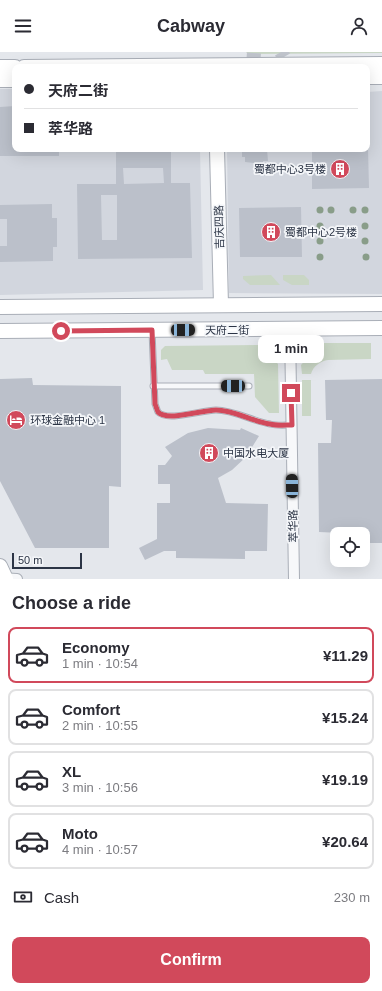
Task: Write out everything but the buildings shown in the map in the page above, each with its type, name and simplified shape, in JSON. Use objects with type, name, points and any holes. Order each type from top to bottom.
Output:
[{"type":"main road","points":[[207,52],[210,64]]},
{"type":"main road","points":[[241,64],[285,61],[382,64]]},
{"type":"main road","points":[[0,67],[12,67]]},
{"type":"main road","points":[[370,77],[382,77]]},
{"type":"main road","points":[[0,80],[12,80]]},
{"type":"main road","name":"吉庆四路","points":[[218,152],[221,305]]},
{"type":"main road","points":[[0,307],[382,304]]},
{"type":"main road","name":"天府二街","points":[[0,332],[382,328]]},
{"type":"main road","points":[[0,566],[6,579]]},
{"type":"street","name":"萃华路","points":[[290,329],[294,579]]},
{"type":"street","points":[[0,578],[17,579]]},
{"type":"lane","points":[[152,330],[153,386],[155,404],[158,412],[166,417],[175,417],[198,411],[217,410],[232,412],[271,425],[292,425]]},
{"type":"lane","points":[[153,386],[249,386]]},
{"type":"shaded area","points":[[0,89],[12,89],[12,152],[200,152],[203,290],[0,295]]},
{"type":"shaded area","points":[[382,91],[382,294],[229,293],[227,152],[370,152],[370,92]]},
{"type":"green space","points":[[246,52],[382,52],[382,53],[248,54]]},
{"type":"green space","points":[[271,275],[280,285],[250,285],[243,279],[243,276]]},
{"type":"green space","points":[[283,275],[304,275],[309,280],[309,285],[292,285],[283,280]]},
{"type":"green space","points":[[320,343],[371,343],[371,359],[328,360],[315,366],[311,374],[302,374],[301,365]]},
{"type":"green space","points":[[260,345],[278,364],[279,413],[269,413],[255,397],[254,374],[205,374],[203,370],[172,370],[167,359],[161,360],[161,350],[165,346]]},
{"type":"green space","points":[[302,380],[311,380],[311,416],[302,416]]},
{"type":"tunnel","points":[[253,64],[254,52]]},
{"type":"tunnel","points":[[281,52],[284,57]]},
{"type":"place","name":"蜀都中心3号楼","points":[[340,169]]},
{"type":"place","name":"蜀都中心2号楼","points":[[271,232]]},
{"type":"place","name":"环球金融中心 1","points":[[16,420]]},
{"type":"place","name":"中国水电大厦","points":[[209,453]]},
{"type":"route","points":[[61,331],[152,330],[153,386],[155,404],[158,412],[166,417],[175,417],[198,411],[217,410],[232,412],[271,425],[292,425],[291,393]]}]
